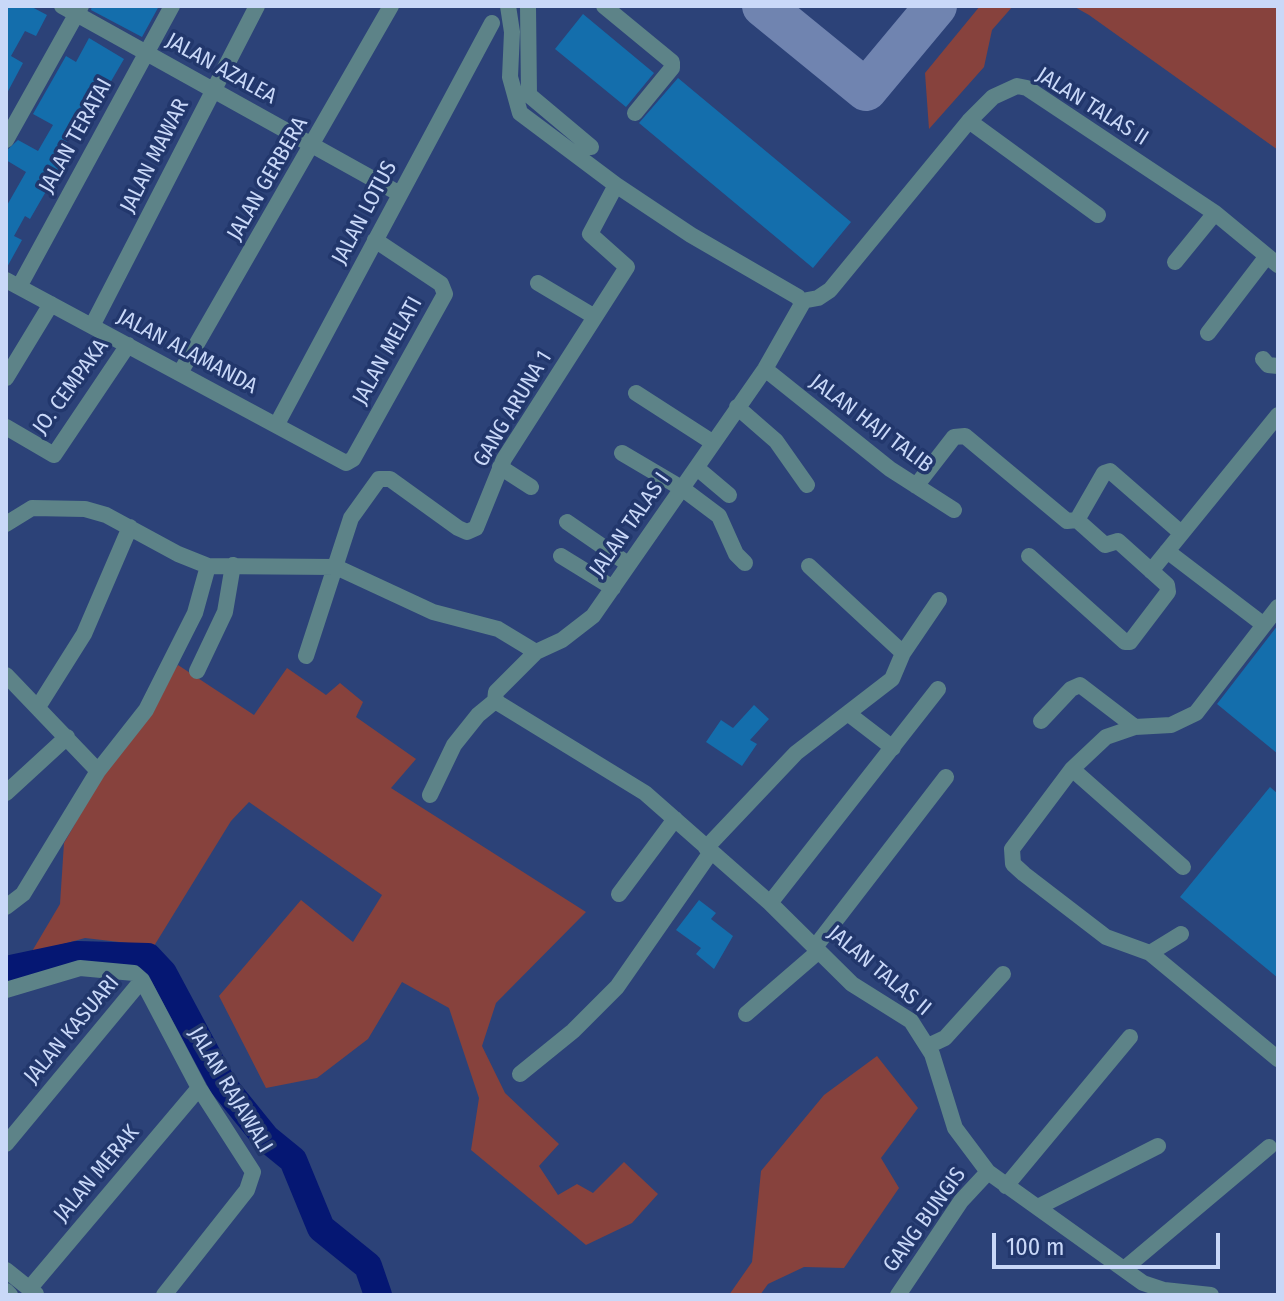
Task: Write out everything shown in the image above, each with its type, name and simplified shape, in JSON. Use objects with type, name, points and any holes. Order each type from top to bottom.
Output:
[{"type":"street","name":"JALAN TERATAI","points":[[12,284],[172,6]]},
{"type":"street","name":"JALAN MAWAR","points":[[92,326],[257,6]]},
{"type":"street","name":"JALAN GERBERA","points":[[180,373],[391,6]]},
{"type":"street","points":[[508,6],[510,77],[520,113],[616,185],[802,301]]},
{"type":"street","points":[[528,6],[529,95],[591,147]]},
{"type":"street","points":[[604,6],[672,62],[672,68],[635,113]]},
{"type":"street","name":"JALAN AZALEA","points":[[73,9],[400,194]]},
{"type":"street","points":[[6,140],[73,9]]},
{"type":"street","name":"JALAN LOTUS","points":[[277,424],[492,23]]},
{"type":"street","name":"JALAN TALAS II","points":[[802,301],[830,290],[969,121],[1006,89],[1027,88],[1215,213],[1273,260]]},
{"type":"street","points":[[969,121],[1098,215]]},
{"type":"street","name":"GANG ARUNA 1","points":[[336,567],[355,509],[379,479],[390,479],[467,532],[476,528],[500,467],[627,267],[590,237],[616,185]]},
{"type":"street","points":[[1175,262],[1215,213]]},
{"type":"street","name":"JALAN MELATI","points":[[346,463],[353,459],[445,294],[441,284],[375,240]]},
{"type":"street","points":[[1208,333],[1273,260]]},
{"type":"street","points":[[538,283],[595,317]]},
{"type":"street","name":"JALAN ALAMANDA","points":[[12,284],[346,463]]},
{"type":"street","name":"JALAN TALAS I","points":[[536,652],[593,616],[765,369],[800,310],[802,301]]},
{"type":"street","points":[[6,378],[51,304]]},
{"type":"street","name":"JO. CEMPAKA","points":[[6,427],[54,455],[128,345]]},
{"type":"street","name":"JALAN HAJI TALIB","points":[[765,369],[836,428],[954,510]]},
{"type":"street","points":[[636,393],[712,442]]},
{"type":"street","points":[[737,407],[776,441],[807,485]]},
{"type":"street","points":[[1151,571],[1278,415]]},
{"type":"street","points":[[916,486],[954,437],[962,435],[1010,470],[1067,521],[1077,520],[1105,545],[1118,541],[1167,585],[1166,598],[1130,642],[1125,642],[1029,556]]},
{"type":"street","points":[[622,453],[683,489],[719,516],[736,554],[745,563]]},
{"type":"street","points":[[500,467],[531,487]]},
{"type":"street","points":[[697,468],[729,495]]},
{"type":"street","points":[[1077,520],[1104,473],[1110,471],[1180,532]]},
{"type":"street","points":[[8,517],[32,508],[61,506],[96,512],[208,566],[336,567],[433,612],[498,629],[536,652],[454,745],[436,776],[430,795]]},
{"type":"street","points":[[567,522],[628,564]]},
{"type":"street","points":[[38,707],[84,634],[130,527]]},
{"type":"street","points":[[1167,551],[1264,625]]},
{"type":"street","points":[[561,556],[613,588]]},
{"type":"street","points":[[197,671],[225,612],[233,565]]},
{"type":"street","points":[[6,907],[30,883],[98,771],[146,710],[195,613],[208,566]]},
{"type":"street","points":[[809,566],[903,653]]},
{"type":"street","points":[[306,656],[336,567]]},
{"type":"street","points":[[520,1074],[573,1031],[617,987],[709,850],[796,753],[850,715],[897,675],[903,653],[939,600]]},
{"type":"street","points":[[1278,607],[1196,713],[1171,725],[1135,727],[1106,737],[1072,769],[1012,849],[1013,864],[1066,909],[1106,937],[1150,953],[1278,1059]]},
{"type":"street","points":[[8,680],[98,771]]},
{"type":"street","points":[[1041,721],[1071,689],[1080,685],[1135,727]]},
{"type":"street","points":[[770,903],[938,689]]},
{"type":"street","points":[[424,775],[453,732],[485,699],[495,697]]},
{"type":"street","name":"JALAN TALAS II","points":[[495,697],[645,793],[770,903],[852,984],[911,1021],[928,1046],[955,1128],[988,1172],[1040,1206],[1143,1283],[1162,1292],[1211,1295]]},
{"type":"street","points":[[850,715],[893,748]]},
{"type":"street","points":[[6,793],[67,737]]},
{"type":"street","points":[[1072,769],[1183,867]]},
{"type":"street","points":[[746,1014],[817,949],[946,777]]},
{"type":"street","points":[[619,894],[675,819]]},
{"type":"street","points":[[1150,953],[1181,934]]},
{"type":"street","points":[[6,990],[80,968],[126,970],[142,980]]},
{"type":"street","points":[[928,1046],[945,1038],[1003,974]]},
{"type":"street","name":"JALAN RAJAWALI","points":[[142,980],[199,1088],[253,1172],[253,1181],[164,1295]]},
{"type":"street","name":"JALAN KASUARI","points":[[6,1144],[142,980]]},
{"type":"street","points":[[1006,1186],[1130,1037]]},
{"type":"street","name":"JALAN MERAK","points":[[33,1292],[199,1088]]},
{"type":"street","points":[[1040,1206],[1158,1146]]},
{"type":"street","points":[[1124,1269],[1269,1147]]},
{"type":"street","name":"GANG BUNGIS","points":[[898,1295],[961,1201],[988,1172]]},
{"type":"street","points":[[6,1270],[33,1292]]},
{"type":"shaded area","points":[[980,6],[1013,6],[992,30],[984,67],[929,129],[925,73]]},
{"type":"shaded area","points":[[1073,6],[1278,6],[1278,150],[1089,15]]},
{"type":"shaded area","points":[[178,665],[254,715],[287,668],[326,695],[340,683],[363,702],[356,717],[416,759],[391,788],[586,912],[496,1003],[482,1046],[505,1093],[559,1144],[539,1166],[558,1195],[577,1184],[593,1193],[624,1162],[658,1194],[632,1223],[586,1245],[471,1150],[479,1098],[449,1008],[402,982],[368,1039],[317,1078],[266,1088],[219,996],[301,900],[353,942],[382,895],[249,802],[231,821],[154,946],[85,938],[31,953],[60,904],[64,843],[78,812]]},
{"type":"shaded area","points":[[877,1056],[918,1108],[881,1158],[899,1188],[844,1268],[804,1267],[768,1284],[760,1295],[729,1295],[752,1262],[761,1171],[824,1095]]},
{"type":"building","points":[[6,6],[30,6],[47,15],[36,36],[25,31],[11,56],[23,63],[6,95]]},
{"type":"building","points":[[92,6],[159,6],[142,37],[91,10]]},
{"type":"building","points":[[583,14],[654,73],[626,107],[555,49]]},
{"type":"building","points":[[89,38],[124,59],[78,138],[71,134],[57,159],[62,162],[52,181],[30,219],[25,216],[14,236],[22,240],[6,269],[6,207],[26,172],[6,160],[6,151],[18,140],[38,151],[53,125],[33,114],[66,56],[76,62]]},
{"type":"building","points":[[678,78],[851,222],[813,268],[639,123]]},
{"type":"building","points":[[1278,625],[1278,754],[1217,704]]},
{"type":"building","points":[[754,705],[769,719],[750,740],[757,744],[742,766],[706,742],[721,720],[733,728]]},
{"type":"building","points":[[1270,787],[1278,794],[1278,978],[1180,897]]},
{"type":"building","points":[[699,900],[716,913],[711,919],[733,936],[714,969],[696,954],[701,948],[676,930]]},
{"type":"waterway","points":[[6,970],[77,955],[148,957],[163,973],[223,1085],[266,1138],[293,1160],[321,1228],[368,1266],[378,1295]]},
{"type":"taxiway","points":[[763,6],[866,90],[936,6]]}]
